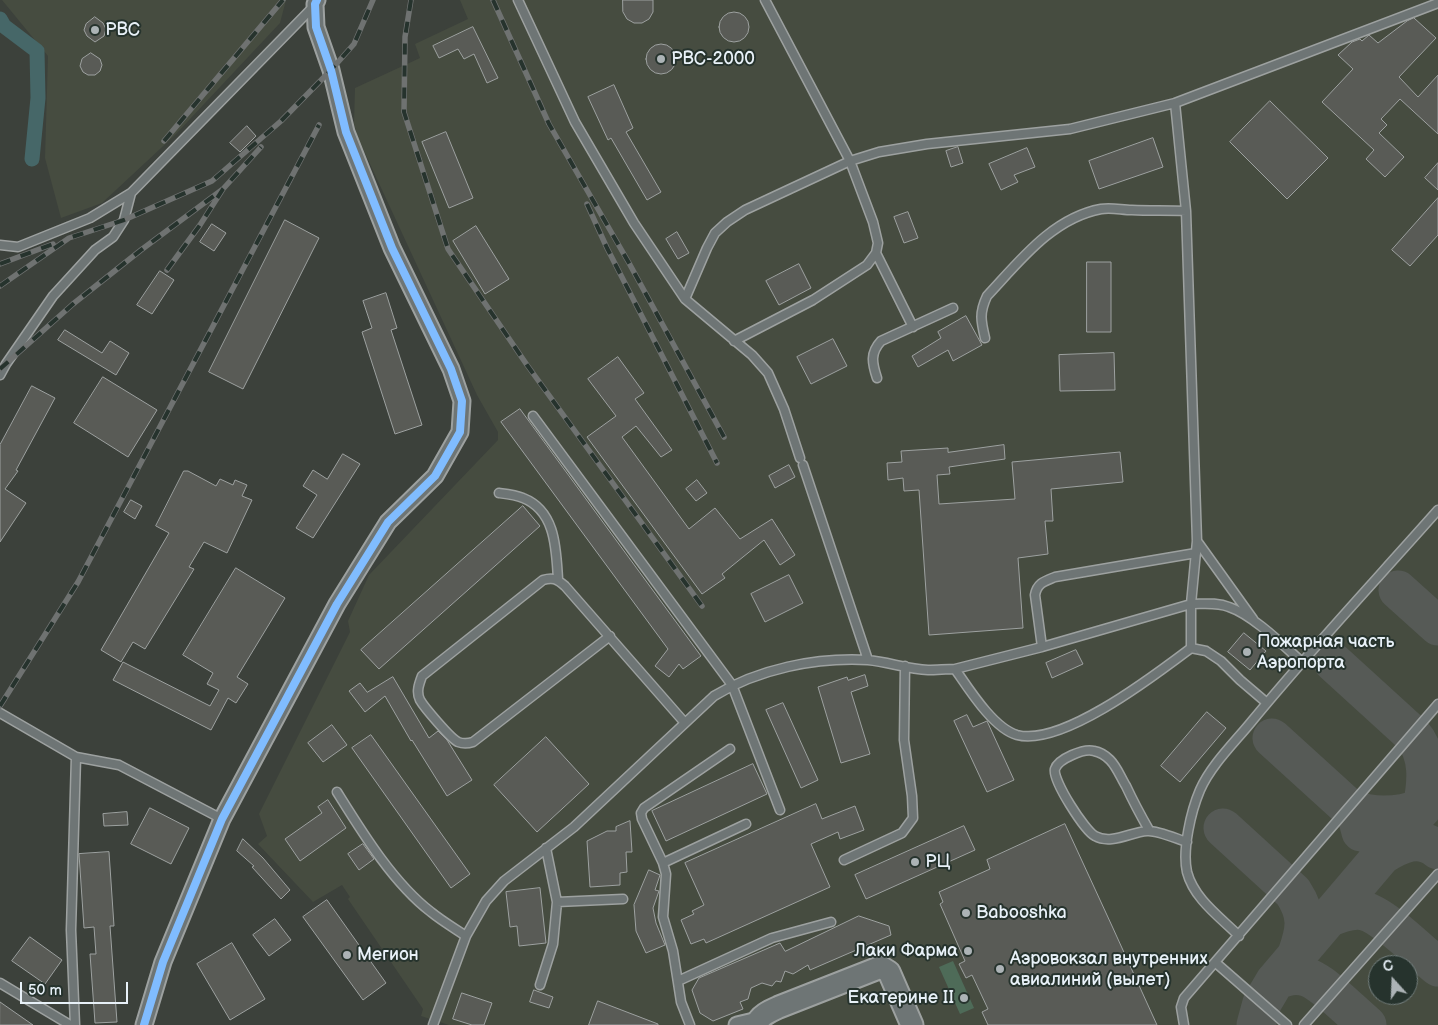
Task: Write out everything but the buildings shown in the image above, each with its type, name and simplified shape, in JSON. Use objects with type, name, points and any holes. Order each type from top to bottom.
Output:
[{"type":"main road","points":[[757,1023],[768,1013],[779,1007],[881,967],[889,972],[912,1025]]},
{"type":"street","points":[[144,1025],[163,962],[222,819],[337,604],[388,522],[435,476],[460,432],[462,401],[451,369],[392,248],[346,132],[331,70],[316,27],[316,2]]},
{"type":"street","points":[[737,1025],[757,1023]]},
{"type":"lane","points":[[518,0],[575,122],[634,223],[685,299],[752,355],[768,373],[784,409],[868,660]]},
{"type":"lane","points":[[734,341],[813,300],[867,265],[876,254],[878,243],[873,222],[850,161],[765,0]]},
{"type":"lane","points":[[0,245],[18,247],[90,218],[131,193],[316,2]]},
{"type":"lane","points":[[685,299],[707,248],[715,234],[727,222],[745,210],[850,161],[879,152],[927,144],[1070,129],[1176,103],[1438,3]]},
{"type":"lane","points":[[1176,103],[1186,210],[1197,541],[1191,604],[1191,648]]},
{"type":"lane","points":[[0,375],[52,296],[95,250],[113,238],[124,220],[131,193]]},
{"type":"lane","points":[[985,338],[980,318],[987,296],[1045,237],[1064,223],[1078,216],[1103,208],[1186,210]]},
{"type":"lane","points":[[876,254],[913,327]]},
{"type":"lane","points":[[876,378],[872,365],[872,355],[881,341],[953,308]]},
{"type":"lane","points":[[533,416],[732,685],[780,810]]},
{"type":"lane","points":[[499,492],[522,497],[536,506],[546,516],[552,532],[558,579],[686,723]]},
{"type":"lane","points":[[1239,936],[1204,903],[1192,886],[1187,871],[1186,853],[1191,819],[1200,790],[1213,769],[1266,703],[1438,510]]},
{"type":"lane","points":[[1197,541],[1255,622]]},
{"type":"lane","points":[[1042,647],[1035,595],[1036,589],[1040,584],[1055,577],[1196,552]]},
{"type":"lane","points":[[558,579],[550,578],[543,580],[422,676],[418,686],[420,700],[452,738],[460,743],[473,742],[610,636]]},
{"type":"lane","points":[[433,1025],[466,936],[486,901],[504,881],[574,826],[714,696],[732,685],[766,673],[809,663],[840,660],[868,660],[928,670],[955,669],[1042,647],[1191,604],[1212,604],[1229,607],[1255,622],[1303,662]]},
{"type":"lane","points":[[955,669],[977,701],[1004,728],[1016,734],[1034,738],[1056,732],[1082,721],[1153,676],[1191,648],[1206,651],[1221,661],[1266,703]]},
{"type":"lane","points":[[844,860],[902,833],[913,818],[912,796],[904,740],[904,666]]},
{"type":"lane","points":[[1184,1025],[1180,1007],[1184,998],[1438,704]]},
{"type":"lane","points":[[0,713],[76,757],[118,765],[222,819]]},
{"type":"lane","points":[[690,1025],[680,1002],[673,951],[663,917],[666,874],[641,814],[644,808],[730,750]]},
{"type":"lane","points":[[1148,830],[1115,766],[1101,753],[1087,750],[1058,763],[1055,774],[1058,782],[1083,825],[1094,836],[1102,839],[1117,838],[1148,830],[1188,842]]},
{"type":"lane","points":[[75,1025],[71,930],[76,757]]},
{"type":"lane","points":[[337,792],[359,828],[406,889],[430,912],[466,936]]},
{"type":"lane","points":[[663,863],[746,824]]},
{"type":"lane","points":[[540,985],[553,944],[557,902],[546,848]]},
{"type":"lane","points":[[1304,1025],[1438,874]]},
{"type":"lane","points":[[557,902],[623,900]]},
{"type":"lane","points":[[678,981],[772,938],[831,922]]},
{"type":"lane","points":[[1216,963],[1287,1025]]},
{"type":"lane","points":[[0,983],[70,1025]]},
{"type":"shaded area","points":[[2,0],[286,0],[280,23],[175,135],[102,203],[61,218],[45,158],[48,56]]},
{"type":"shaded area","points":[[460,0],[1438,0],[1438,1025],[449,1025],[421,1016],[423,1009],[348,899],[350,897],[342,885],[313,902],[258,844],[267,836],[259,814],[350,632],[348,621],[369,575],[498,440],[498,432],[477,395],[358,138],[354,124],[355,88],[420,58],[415,44],[468,19]]},
{"type":"green space","points":[[953,961],[974,1008],[960,1014],[939,967]]},
{"type":"waterway","points":[[0,19],[4,26],[37,51],[38,98],[32,159]]},
{"type":"taxiway","points":[[1398,590],[1438,626]]},
{"type":"taxiway","points":[[1333,662],[1412,734],[1422,751],[1426,769],[1422,808],[1394,815],[1376,815],[1349,808]]},
{"type":"taxiway","points":[[1272,738],[1349,808],[1357,817],[1361,832]]},
{"type":"taxiway","points":[[1256,1025],[1262,1003],[1275,981],[1438,789]]},
{"type":"taxiway","points":[[1223,828],[1293,892],[1298,900],[1303,915],[1304,929],[1297,954]]},
{"type":"taxiway","points":[[1382,855],[1410,842],[1424,842],[1438,850]]},
{"type":"taxiway","points":[[1326,919],[1354,910],[1372,914],[1402,935],[1438,967]]},
{"type":"taxiway","points":[[1275,981],[1294,975],[1309,978],[1338,999],[1367,1025]]},
{"type":"railway","points":[[164,141],[283,0]]},
{"type":"railway","points":[[0,286],[69,238],[124,220],[212,181],[281,121],[331,70],[354,44],[373,0]]},
{"type":"railway","points":[[411,0],[405,37],[404,112],[448,249],[527,365],[702,606]]},
{"type":"railway","points":[[493,0],[549,124],[629,263],[724,437]]},
{"type":"railway","points":[[0,706],[78,582],[319,125]]},
{"type":"railway","points":[[167,270],[200,225],[223,189],[261,147]]},
{"type":"railway","points":[[0,369],[73,304],[223,189]]},
{"type":"railway","points":[[587,204],[607,248],[717,463]]},
{"type":"railway","points":[[0,264],[53,244]]},
{"type":"cycle path","points":[[144,1025],[163,962],[222,819],[337,604],[388,522],[435,476],[460,432],[462,401],[451,369],[392,248],[346,132],[331,70],[316,27],[315,4],[317,0]]},
{"type":"place","name":"РВС","points":[[95,30]]},
{"type":"place","name":"РВС-2000","points":[[661,59]]},
{"type":"place","name":"Пожарная часть Аэропорта","points":[[1247,652]]},
{"type":"place","name":"РЦ","points":[[915,862]]},
{"type":"place","name":"Babooshka","points":[[966,913]]},
{"type":"place","name":"Лаки Фарма","points":[[968,951]]},
{"type":"place","name":"Мегион","points":[[347,955]]},
{"type":"place","name":"Аэровокзал внутренних авиалиний (вылет)","points":[[1000,969]]},
{"type":"place","name":"Екатерине II","points":[[964,998]]}]
